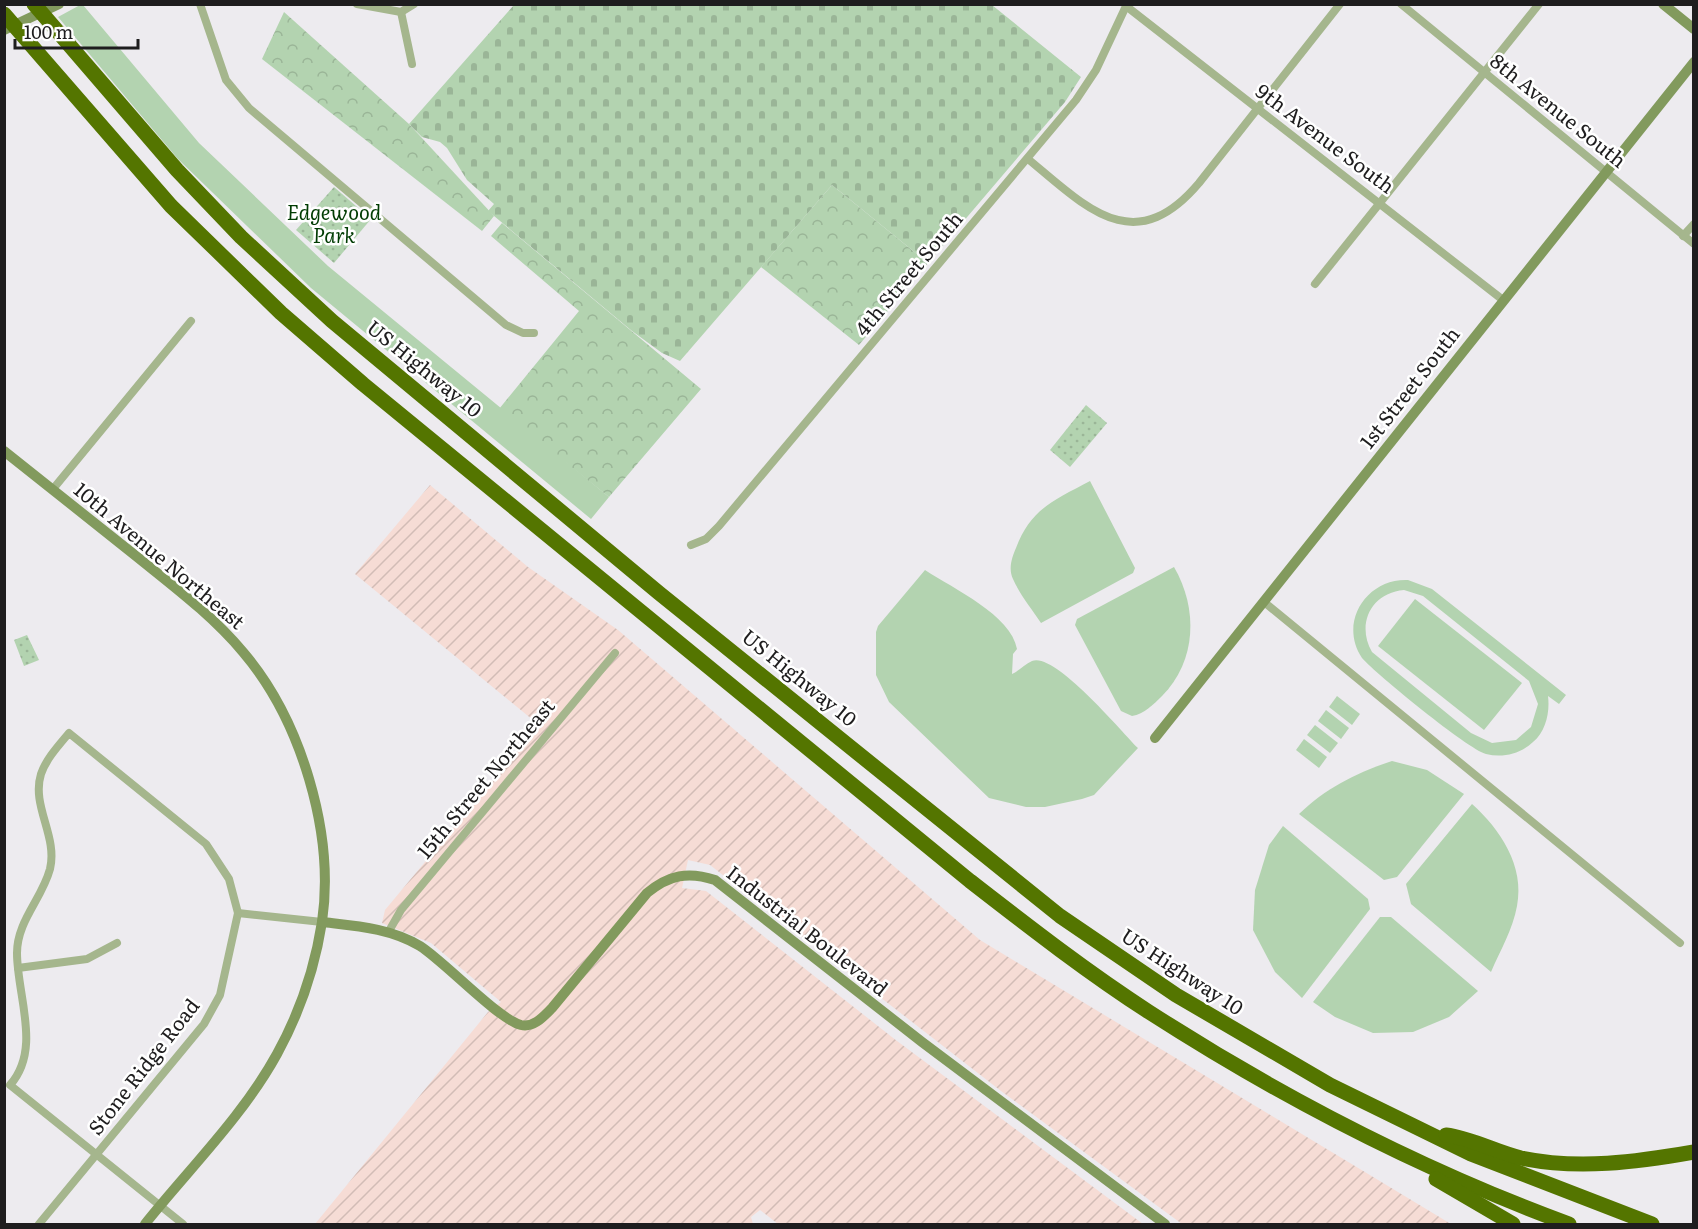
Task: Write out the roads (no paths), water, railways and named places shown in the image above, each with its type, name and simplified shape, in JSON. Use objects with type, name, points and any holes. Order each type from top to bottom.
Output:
[{"type":"highway","name":"US Highway 10","points":[[34,4],[146,136],[277,272],[332,321],[660,593],[1013,880],[1100,944],[1256,1044],[1425,1134],[1550,1187],[1652,1224]]},
{"type":"highway","points":[[4,14],[171,206],[281,313],[372,391],[970,881],[1107,983],[1234,1064],[1513,1224]]},
{"type":"highway","points":[[1353,1131],[1438,1171],[1569,1224]]},
{"type":"highway","points":[[1425,1134],[1450,1135],[1520,1158],[1573,1164],[1614,1163],[1694,1152]]},
{"type":"street","points":[[4,30],[59,4]]},
{"type":"street","points":[[200,4],[226,80],[249,108],[506,325],[523,333],[534,333]]},
{"type":"street","points":[[357,4],[401,12],[414,4]]},
{"type":"street","points":[[1028,159],[1099,215],[1120,221],[1153,218],[1166,213],[1188,195],[1340,4]]},
{"type":"street","name":"8th Avenue South","points":[[1401,4],[1694,244]]},
{"type":"street","points":[[1316,285],[1539,4]]},
{"type":"street","points":[[1663,4],[1694,29]]},
{"type":"street","name":"9th Avenue South","points":[[1126,5],[1503,300]]},
{"type":"street","name":"4th Street South","points":[[691,545],[706,539],[719,526],[1028,159],[1087,85],[1126,5]]},
{"type":"street","points":[[401,12],[412,64]]},
{"type":"street","name":"1st Street South","points":[[1155,738],[1694,62]]},
{"type":"street","points":[[1683,236],[1694,224]]},
{"type":"street","points":[[52,489],[191,321]]},
{"type":"street","name":"10th Avenue Northeast","points":[[4,451],[226,633],[260,675],[290,727],[305,765],[313,796],[323,855],[322,921],[313,960],[292,1024],[276,1055],[242,1106],[160,1206]]},
{"type":"street","points":[[1264,602],[1680,942]]},
{"type":"street","name":"15th Street Northeast","points":[[388,932],[401,910],[615,652]]},
{"type":"street","name":"Stone Ridge Road","points":[[18,968],[18,935],[44,886],[50,866],[52,848],[38,790],[41,773],[69,733],[206,844],[229,879],[238,913],[220,995],[204,1024],[39,1224]]},
{"type":"street","name":"Industrial Boulevard","points":[[238,913],[322,921],[388,932],[420,946],[507,1017],[524,1026],[533,1024],[552,1008],[647,893],[658,884],[673,876],[687,874],[715,880],[922,1042],[1165,1224]]},
{"type":"street","points":[[117,943],[87,959],[18,968],[27,1040],[19,1076],[10,1085],[183,1224]]},
{"type":"street","points":[[145,1224],[160,1206]]},
{"type":"park label","name":"Edgewood Park","points":[[334,224]]}]
